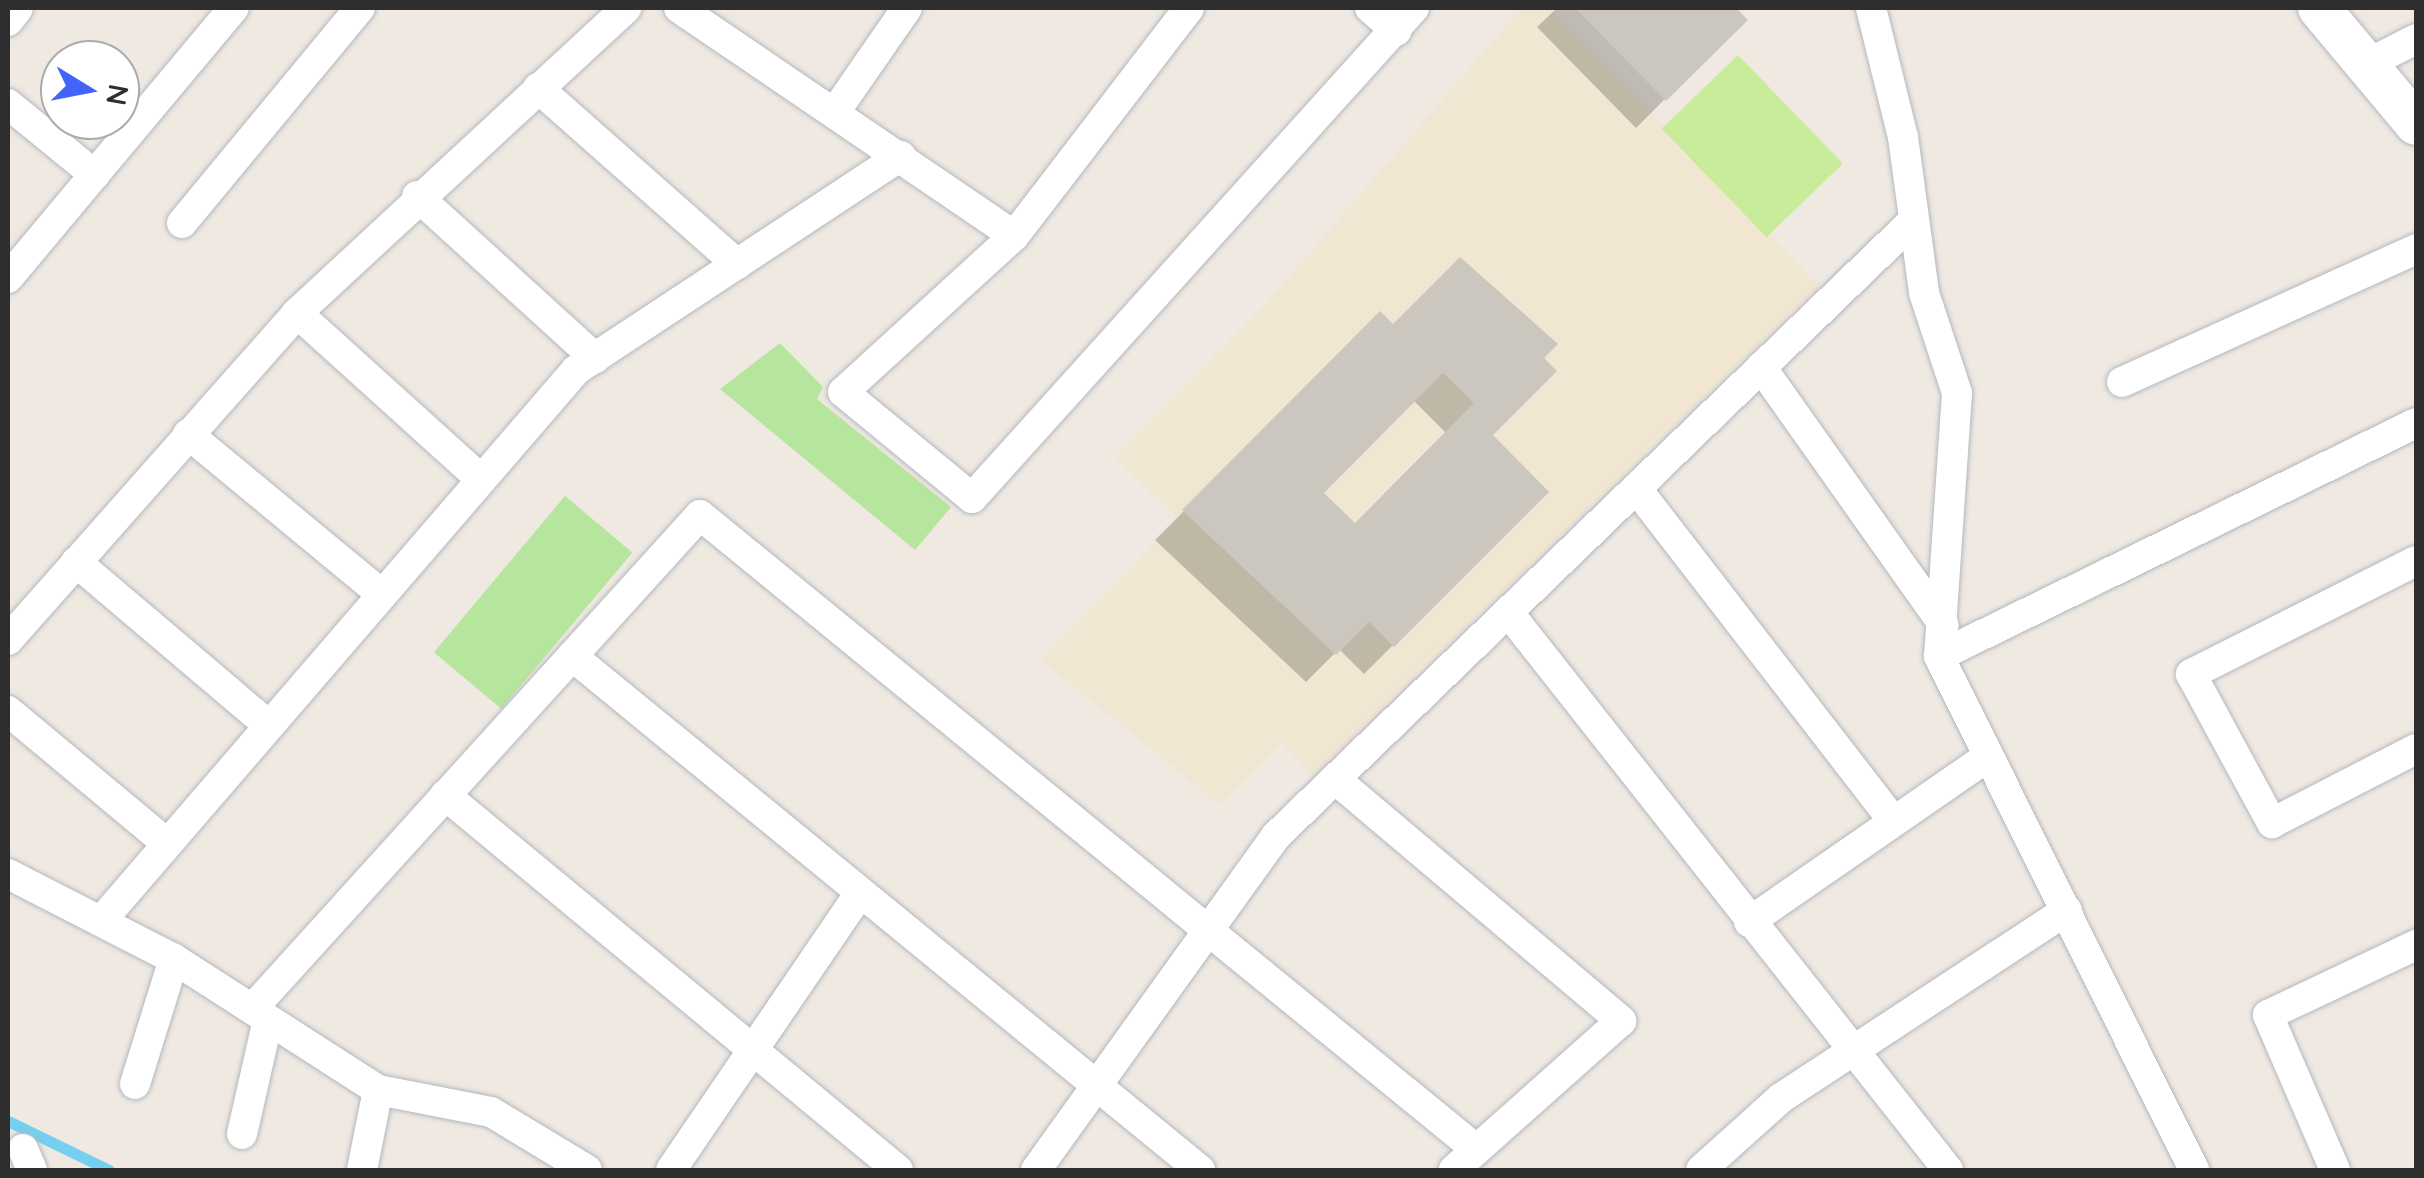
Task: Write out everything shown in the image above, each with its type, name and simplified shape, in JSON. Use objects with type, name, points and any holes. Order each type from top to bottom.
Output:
[{"type":"street","points":[[8,20],[18,8]]},
{"type":"street","points":[[8,278],[234,8]]},
{"type":"street","points":[[182,224],[360,8]]},
{"type":"street","points":[[8,640],[297,314],[417,196],[626,8]]},
{"type":"street","points":[[679,8],[1014,236]]},
{"type":"street","points":[[835,112],[907,8]]},
{"type":"street","points":[[1189,8],[1014,236],[843,392],[972,498],[1405,19],[1370,8]]},
{"type":"street","points":[[2319,8],[2416,124]]},
{"type":"street","points":[[1880,11],[1912,222],[1957,394],[1941,641]]},
{"type":"street","points":[[2367,64],[2416,38]]},
{"type":"street","points":[[538,88],[737,264]]},
{"type":"street","points":[[8,104],[95,174]]},
{"type":"street","points":[[102,920],[164,842],[380,593],[595,358],[900,156]]},
{"type":"street","points":[[417,196],[595,358]]},
{"type":"street","points":[[1036,1170],[1276,836],[1912,222]]},
{"type":"street","points":[[2122,382],[2416,249]]},
{"type":"street","points":[[297,314],[481,479]]},
{"type":"street","points":[[1761,367],[1941,641],[1987,757],[2194,1170]]},
{"type":"street","points":[[1941,641],[2416,424]]},
{"type":"street","points":[[188,434],[380,593]]},
{"type":"street","points":[[1636,488],[1893,821]]},
{"type":"street","points":[[242,1134],[260,1014],[445,795],[700,515],[1211,928],[1465,1160],[1621,1022],[1335,779]]},
{"type":"street","points":[[2416,561],[2191,674],[2272,823],[2416,749]]},
{"type":"street","points":[[76,562],[266,724]]},
{"type":"street","points":[[1508,612],[1851,1053],[1948,1170]]},
{"type":"street","points":[[572,656],[858,896],[1098,1084],[1200,1170]]},
{"type":"street","points":[[8,711],[164,842]]},
{"type":"street","points":[[1749,922],[1987,757]]},
{"type":"street","points":[[445,795],[898,1170]]},
{"type":"street","points":[[8,874],[174,959],[378,1090],[491,1112],[587,1170]]},
{"type":"street","points":[[671,1170],[858,896]]},
{"type":"street","points":[[1708,1168],[1780,1098],[2067,910]]},
{"type":"street","points":[[2335,1170],[2268,1015],[2413,956]]},
{"type":"street","points":[[135,1084],[174,959]]},
{"type":"street","points":[[362,1170],[378,1090]]},
{"type":"shaded area","points":[[1522,8],[1550,8],[1819,286],[1313,774],[1281,743],[1219,804],[1042,660],[1178,519],[1115,457],[1266,304]]},
{"type":"green space","points":[[1738,55],[1843,164],[1767,237],[1662,129]]},
{"type":"green space","points":[[780,343],[823,387],[817,399],[951,507],[915,550],[720,389]]},
{"type":"green space","points":[[565,496],[632,553],[501,709],[434,652]]},
{"type":"building","points":[[1575,8],[1736,8],[1748,20],[1666,101]]},
{"type":"building","points":[[1460,257],[1558,344],[1544,358],[1557,371],[1493,435],[1549,492],[1394,647],[1369,622],[1336,655],[1182,510],[1380,311],[1393,324]],"holes":[[[1443,373],[1474,403],[1355,523],[1324,493]]]},
{"type":"waterway","points":[[8,1121],[109,1170]]}]
